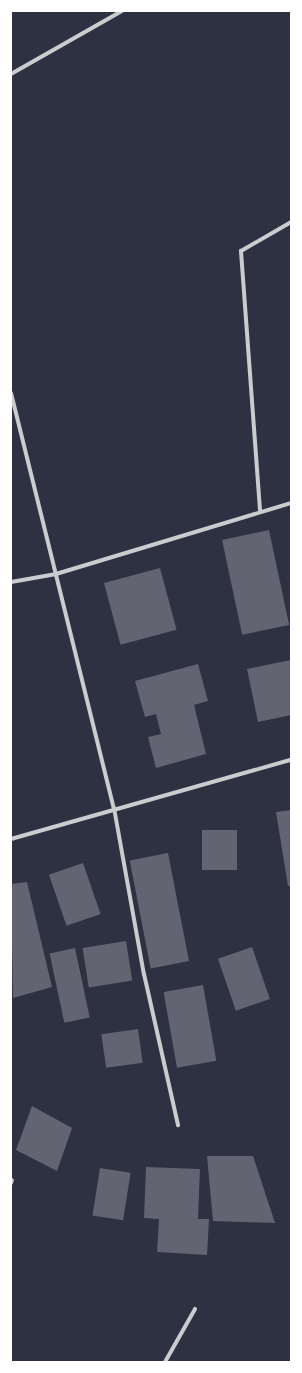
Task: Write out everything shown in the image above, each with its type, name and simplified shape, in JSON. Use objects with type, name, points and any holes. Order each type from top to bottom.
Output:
[{"type":"street","points":[[11,74],[122,11]]},
{"type":"street","points":[[260,510],[240,251],[291,222]]},
{"type":"street","points":[[11,393],[114,808],[144,974],[178,1125]]},
{"type":"street","points":[[11,582],[56,574],[260,510],[291,503]]},
{"type":"street","points":[[11,839],[114,808],[291,760]]},
{"type":"street","points":[[165,1362],[195,1309]]},
{"type":"building","points":[[269,530],[289,625],[242,635],[222,540]]},
{"type":"building","points":[[160,568],[177,630],[121,645],[104,583]]},
{"type":"building","points":[[291,660],[291,715],[258,722],[247,669]]},
{"type":"building","points":[[198,664],[208,701],[194,705],[206,754],[156,768],[148,737],[161,734],[156,714],[145,717],[135,681]]},
{"type":"building","points":[[291,810],[291,886],[288,886],[276,812]]},
{"type":"building","points":[[202,830],[237,830],[237,870],[202,870]]},
{"type":"building","points":[[168,853],[189,961],[151,968],[130,860]]},
{"type":"building","points":[[83,863],[101,914],[67,926],[49,875]]},
{"type":"building","points":[[27,882],[52,987],[13,998],[11,884]]},
{"type":"building","points":[[126,941],[132,981],[89,987],[83,948]]},
{"type":"building","points":[[252,947],[270,999],[236,1011],[218,959]]},
{"type":"building","points":[[75,948],[90,1017],[64,1023],[50,953]]},
{"type":"building","points":[[203,985],[216,1061],[177,1068],[164,992]]},
{"type":"building","points":[[138,1029],[143,1063],[106,1068],[101,1034]]},
{"type":"building","points":[[32,1106],[72,1128],[57,1171],[16,1150]]},
{"type":"building","points":[[207,1156],[253,1156],[275,1223],[213,1221]]},
{"type":"building","points":[[146,1167],[200,1169],[198,1219],[209,1219],[207,1255],[157,1252],[159,1219],[144,1218]]},
{"type":"building","points":[[100,1168],[131,1173],[123,1220],[92,1215]]}]
